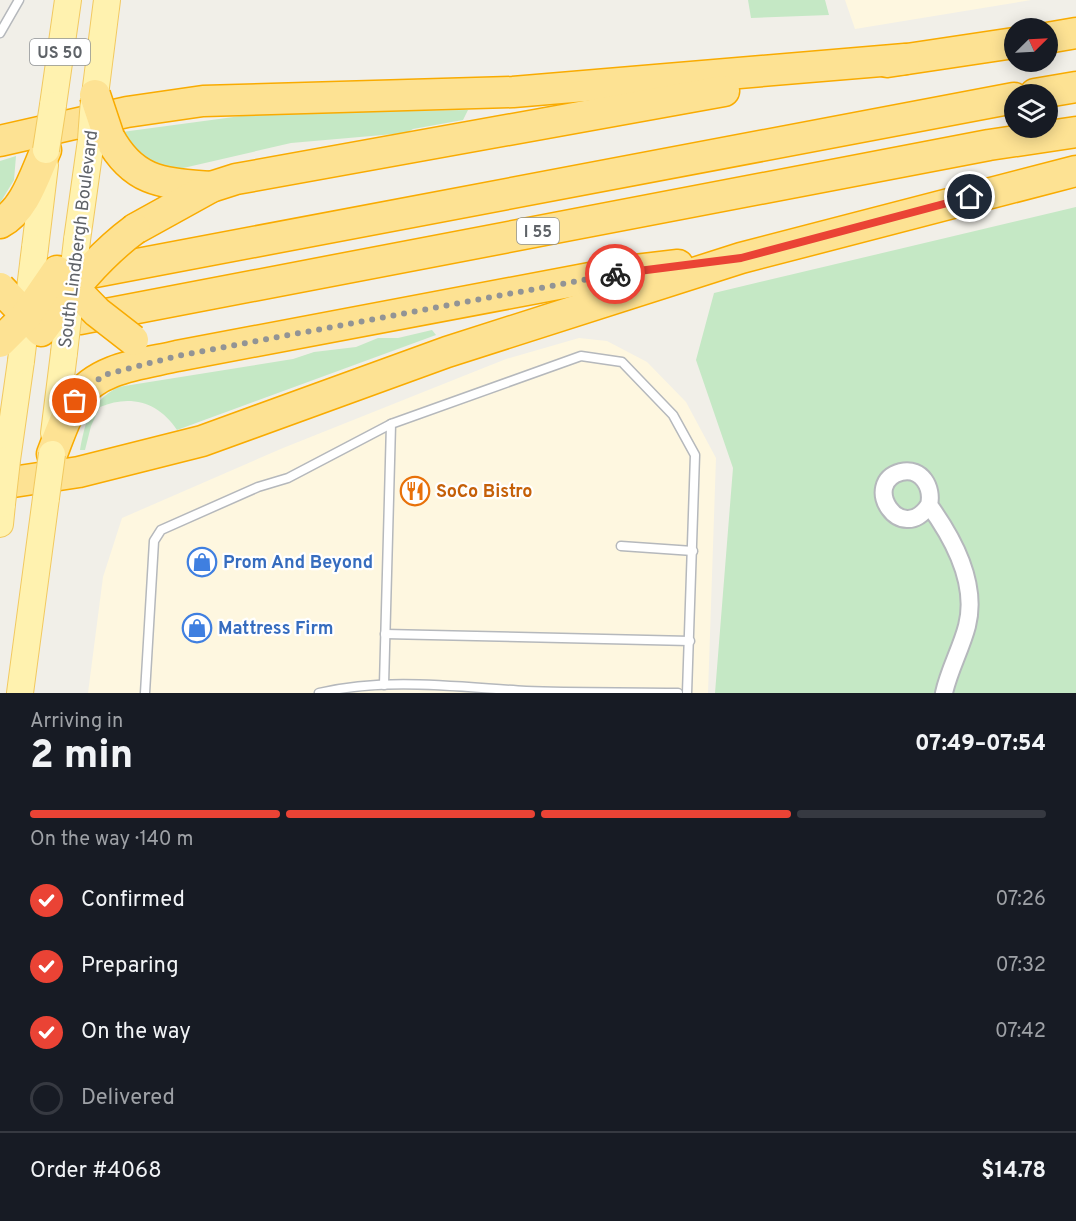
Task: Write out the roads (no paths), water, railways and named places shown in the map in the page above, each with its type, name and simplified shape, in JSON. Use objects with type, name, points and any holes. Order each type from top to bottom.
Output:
[{"type":"highway","points":[[1058,36],[1076,33]]},
{"type":"highway","points":[[65,279],[102,256],[135,229],[211,187],[304,166],[455,142],[905,59],[1004,44]]},
{"type":"highway","points":[[0,141],[127,112],[203,101],[513,92],[905,59]]},
{"type":"highway","points":[[1058,90],[1076,87]]},
{"type":"highway","points":[[95,95],[100,138],[129,166],[163,183],[211,187]]},
{"type":"highway","name":"I 55","points":[[0,289],[1004,100]]},
{"type":"highway","name":"I 55","points":[[0,334],[958,151],[1076,132]]},
{"type":"highway","points":[[0,223],[14,212],[25,197],[46,150]]},
{"type":"highway","points":[[2,494],[202,441],[447,352],[741,258],[1076,171]]},
{"type":"highway","points":[[11,352],[65,279],[77,240]]},
{"type":"highway","points":[[35,248],[97,312],[133,340],[151,350],[177,356]]},
{"type":"highway","points":[[52,454],[75,401],[93,382],[123,369],[177,356],[627,271],[741,258]]},
{"type":"highway","points":[[0,289],[64,353]]},
{"type":"main road","name":"US 50","points":[[34,323],[35,248],[46,150],[68,0]]},
{"type":"main road","name":"US 50","points":[[95,95],[107,0]]},
{"type":"main road","name":"South Lindbergh Boulevard","points":[[77,240],[100,138]]},
{"type":"main road","name":"South Lindbergh Boulevard","points":[[20,693],[64,353],[65,279]]},
{"type":"main road","points":[[2,494],[11,352]]},
{"type":"street","points":[[928,505],[949,533],[967,578],[968,624],[944,693]]},
{"type":"lane","points":[[0,33],[19,0]]},
{"type":"lane","points":[[145,693],[154,541],[161,530],[258,487],[288,478],[391,424],[581,356],[622,362],[673,415],[696,455],[687,693]]},
{"type":"lane","points":[[384,685],[391,424]]},
{"type":"lane","points":[[621,546],[693,551]]},
{"type":"lane","points":[[385,634],[690,641]]},
{"type":"lane","points":[[319,693],[350,686],[384,685],[541,692],[678,693]]},
{"type":"place","name":"SoCo Bistro","points":[[415,491]]},
{"type":"place","name":"Prom And Beyond","points":[[202,562]]},
{"type":"place","name":"Mattress Firm","points":[[197,628]]}]
